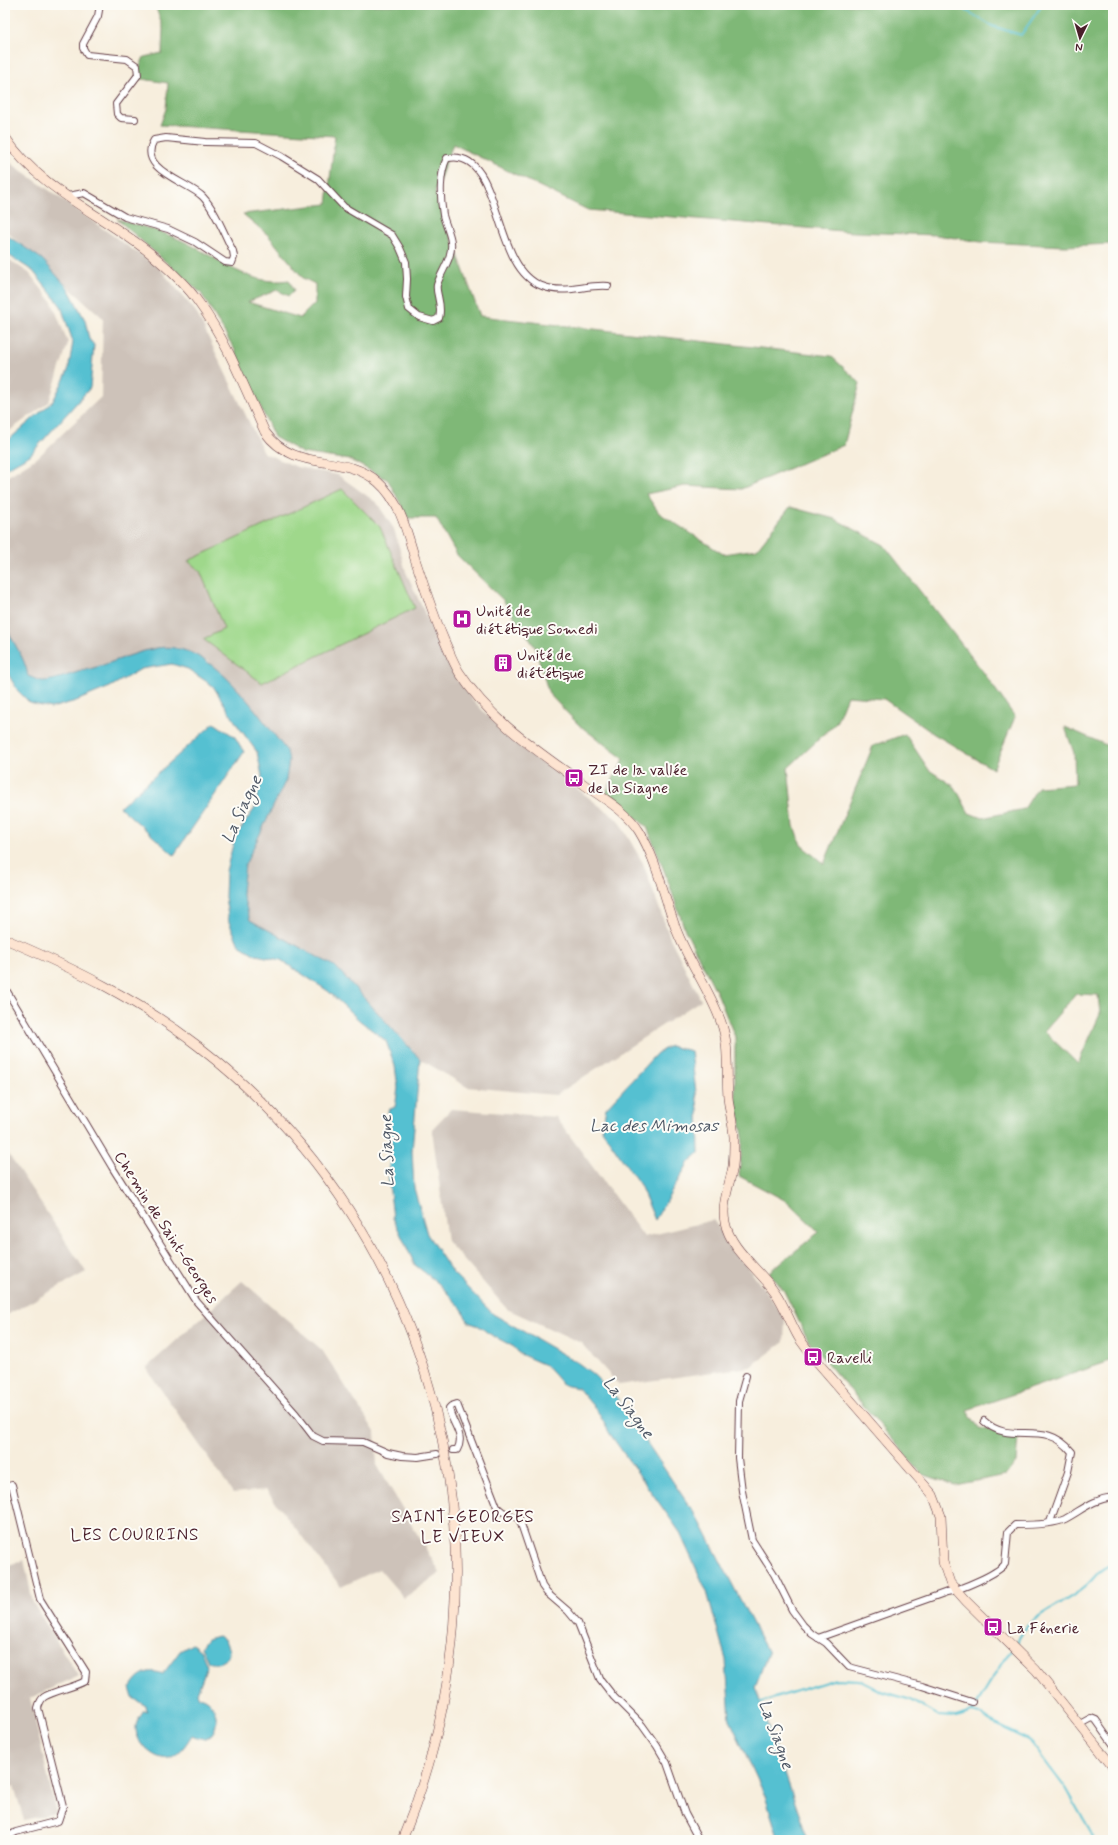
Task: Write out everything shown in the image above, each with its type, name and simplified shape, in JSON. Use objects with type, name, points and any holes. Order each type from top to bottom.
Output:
[{"type":"main road","points":[[5,137],[25,164],[150,253],[185,285],[202,306],[221,338],[265,432],[271,441],[286,452],[300,458],[343,466],[366,474],[378,482],[399,510],[437,624],[451,658],[474,692],[492,714],[509,729],[612,804],[633,823],[640,834],[653,862],[680,939],[721,1022],[726,1042],[728,1097],[734,1136],[733,1164],[725,1202],[724,1221],[734,1245],[757,1268],[775,1293],[799,1338],[812,1356],[933,1495],[941,1516],[946,1573],[955,1591],[1036,1670],[1113,1766]]},
{"type":"main road","points":[[5,939],[68,966],[132,1000],[199,1046],[248,1089],[302,1148],[344,1202],[376,1256],[401,1308],[424,1367],[444,1445],[452,1497],[456,1555],[453,1638],[442,1715],[424,1782],[402,1840]]},
{"type":"street","points":[[100,5],[98,16],[83,44],[83,48],[87,55],[127,58],[137,66],[138,75],[116,104],[116,109],[121,118],[135,119]]},
{"type":"street","points":[[68,196],[84,194],[125,217],[168,229],[195,242],[225,262],[232,263],[234,257],[233,251],[203,197],[175,181],[158,167],[150,155],[150,147],[154,140],[166,138],[205,142],[256,143],[281,156],[318,179],[344,207],[392,235],[406,262],[406,297],[409,309],[419,317],[433,321],[440,318],[442,310],[436,287],[450,253],[451,242],[443,216],[441,193],[443,166],[447,158],[460,158],[478,170],[486,182],[504,235],[515,261],[526,278],[541,286],[559,290],[576,290],[595,285],[608,286]]},
{"type":"street","name":"Chemin de Saint-Georges","points":[[5,988],[108,1161],[197,1302],[296,1414],[313,1436],[323,1441],[363,1442],[388,1453],[402,1456],[418,1457],[437,1454]]},
{"type":"street","points":[[746,1376],[739,1401],[738,1458],[742,1491],[752,1540],[774,1574],[792,1610],[803,1626],[818,1638],[826,1642],[849,1667],[972,1702]]},
{"type":"street","points":[[453,1450],[457,1450],[460,1444],[460,1436],[449,1408],[456,1404],[497,1507],[503,1512],[519,1518],[546,1593],[578,1623],[600,1679],[614,1697],[642,1726],[667,1763],[685,1814],[699,1840]]},
{"type":"street","points":[[984,1421],[991,1428],[1004,1431],[1027,1435],[1040,1432],[1052,1435],[1066,1444],[1072,1452],[1068,1472],[1050,1522]]},
{"type":"street","points":[[5,1487],[12,1485],[40,1599],[86,1672],[85,1681],[77,1686],[44,1697],[39,1702],[38,1708],[63,1806],[61,1815],[58,1821],[16,1832],[9,1840]]},
{"type":"street","points":[[818,1638],[947,1592],[955,1591],[1002,1568],[1005,1564],[1008,1532],[1016,1525],[1065,1520],[1097,1500],[1113,1496]]},
{"type":"street","points":[[1080,1724],[1092,1718],[1096,1720],[1113,1744]]},
{"type":"shaded area","points":[[5,159],[160,269],[196,312],[264,453],[297,467],[338,475],[377,503],[394,529],[406,572],[444,655],[470,697],[503,732],[618,820],[643,863],[670,938],[701,1000],[556,1095],[467,1087],[420,1059],[336,967],[250,920],[242,892],[245,865],[273,806],[242,695],[208,661],[177,647],[158,648],[89,670],[42,681],[28,676],[5,656],[5,478],[38,457],[101,397],[103,318],[5,230]]},
{"type":"shaded area","points":[[5,257],[29,273],[52,302],[68,343],[49,402],[5,434]]},
{"type":"shaded area","points":[[451,1109],[556,1117],[644,1237],[713,1220],[785,1318],[784,1342],[750,1367],[619,1385],[581,1343],[507,1309],[447,1241],[432,1129]]},
{"type":"shaded area","points":[[5,1149],[86,1272],[5,1316]]},
{"type":"shaded area","points":[[242,1281],[322,1350],[375,1432],[377,1465],[440,1573],[404,1598],[379,1569],[341,1587],[266,1490],[233,1493],[146,1368]]},
{"type":"shaded area","points":[[24,1560],[33,1603],[78,1676],[30,1698],[56,1813],[24,1820],[14,1786],[5,1789],[5,1566]]},
{"type":"green space","points":[[155,5],[1113,5],[1113,244],[1065,246],[981,242],[936,235],[854,232],[588,210],[453,144],[435,192],[480,316],[831,356],[860,383],[844,445],[741,489],[685,486],[646,494],[659,513],[723,554],[757,549],[790,507],[835,519],[884,545],[984,673],[1015,717],[993,769],[934,734],[884,699],[847,696],[836,723],[788,768],[794,826],[801,845],[824,864],[873,746],[905,734],[929,770],[955,787],[969,813],[982,818],[1024,809],[1038,787],[1075,784],[1074,753],[1065,727],[1113,748],[1113,1360],[967,1410],[979,1428],[1018,1435],[1016,1462],[1006,1475],[955,1485],[922,1474],[809,1342],[784,1291],[769,1272],[819,1232],[788,1202],[739,1176],[743,1136],[735,1094],[735,1037],[718,995],[685,930],[647,827],[606,792],[624,759],[579,725],[549,694],[535,647],[503,600],[457,555],[436,518],[408,518],[388,480],[350,460],[302,453],[274,437],[235,350],[201,293],[117,219],[179,239],[223,264],[248,276],[275,281],[289,280],[294,290],[289,296],[277,290],[248,302],[300,318],[315,303],[315,284],[303,278],[268,235],[243,214],[327,204],[335,136],[160,125],[166,109],[168,83],[135,78],[144,57],[162,53],[163,28]],"holes":[[[1076,994],[1098,995],[1100,1014],[1078,1064],[1044,1031]]]},
{"type":"green space","points":[[342,489],[380,527],[415,608],[262,683],[203,639],[224,629],[200,571],[188,561]]},
{"type":"water","points":[[5,234],[42,259],[68,288],[85,320],[89,339],[94,345],[90,388],[30,455],[5,469],[5,443],[53,401],[68,371],[73,342],[61,306],[33,271],[5,253]]},
{"type":"water","points":[[5,624],[24,662],[28,676],[41,681],[56,679],[157,648],[177,648],[196,655],[214,667],[231,682],[262,718],[287,751],[289,761],[286,780],[245,865],[242,892],[250,920],[336,967],[420,1059],[412,1151],[414,1188],[427,1234],[452,1272],[493,1314],[578,1363],[593,1374],[617,1398],[700,1522],[768,1653],[755,1687],[808,1840],[779,1840],[765,1796],[730,1720],[726,1660],[707,1592],[679,1531],[610,1434],[598,1412],[578,1388],[563,1385],[545,1365],[520,1354],[514,1347],[488,1333],[479,1326],[468,1322],[462,1309],[438,1283],[415,1265],[393,1218],[388,1174],[392,1145],[388,1110],[395,1107],[398,1088],[395,1066],[386,1041],[359,1020],[328,991],[281,960],[256,955],[239,945],[229,922],[225,897],[226,871],[235,837],[255,808],[262,776],[257,752],[238,726],[213,686],[188,669],[172,664],[141,669],[110,687],[76,701],[51,708],[30,703],[18,691],[5,669]]},
{"type":"water","points":[[214,723],[235,737],[244,752],[174,855],[120,807]]},
{"type":"water","name":"Lac des Mimosas","points":[[670,1046],[691,1051],[698,1109],[699,1153],[689,1162],[655,1220],[640,1185],[602,1130],[606,1108],[657,1053]]},
{"type":"water","points":[[218,1636],[225,1640],[229,1650],[228,1657],[219,1662],[208,1662],[201,1647],[207,1639]]},
{"type":"water","points":[[192,1644],[201,1651],[207,1666],[197,1693],[199,1697],[207,1700],[213,1707],[216,1715],[216,1724],[214,1731],[209,1736],[202,1738],[192,1735],[177,1754],[168,1758],[162,1758],[149,1751],[139,1740],[136,1726],[138,1719],[144,1711],[147,1712],[146,1706],[133,1698],[130,1688],[136,1679],[148,1672],[158,1672],[163,1674],[180,1651]]},
{"type":"waterway","points":[[957,5],[992,26],[1021,35],[1042,5]]},
{"type":"waterway","points":[[1017,1644],[1021,1634],[1036,1619],[1074,1595],[1087,1585],[1101,1570],[1113,1563]]},
{"type":"waterway","points":[[972,1712],[1005,1658],[1011,1651]]},
{"type":"waterway","name":"La Siagne","points":[[758,1703],[836,1679],[859,1680],[883,1692],[911,1700],[938,1716],[957,1717],[972,1712],[979,1714],[989,1721],[1029,1740],[1066,1789],[1095,1840]]},
{"type":"place","name":"Unité de diététique Somedi","points":[[462,619]]},
{"type":"place","name":"Unité de diététique","points":[[503,663]]},
{"type":"place","name":"ZI de la vallée de la Siagne","points":[[574,778]]},
{"type":"place","name":"Ravelli","points":[[813,1357]]},
{"type":"place","name":"La Fénerie","points":[[993,1627]]},
{"type":"district","name":"SAINT-GEORGES LE VIEUX","points":[[463,1526]]},
{"type":"district","name":"LES COURRINS","points":[[135,1534]]}]
